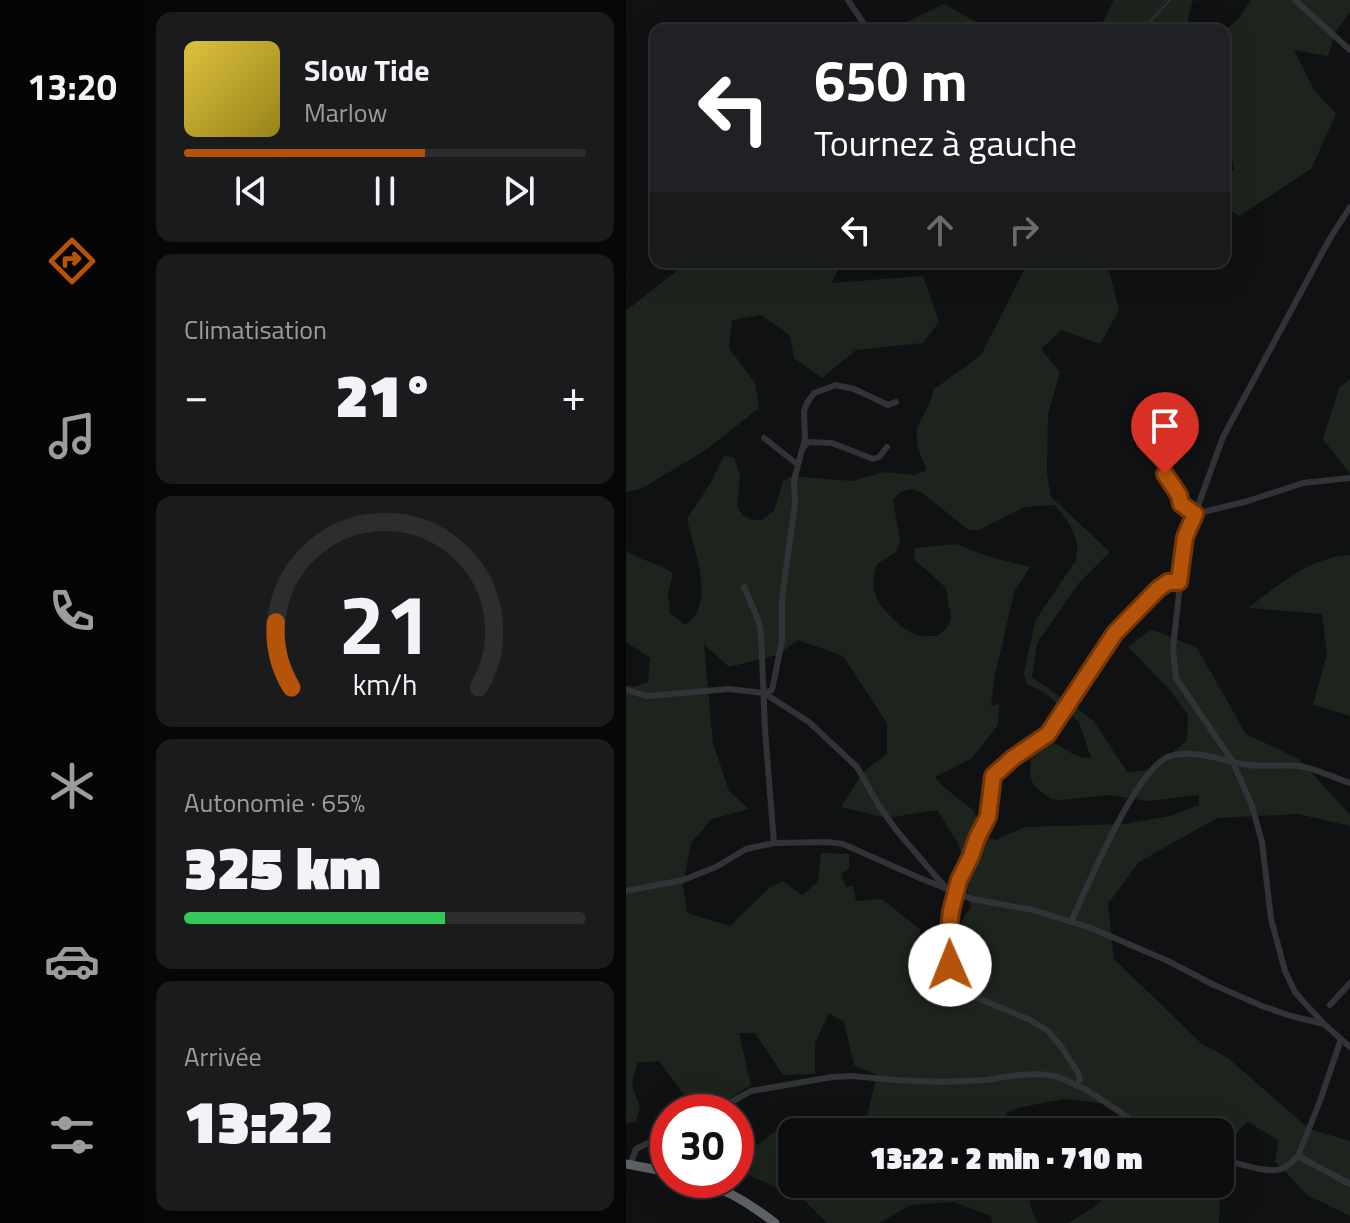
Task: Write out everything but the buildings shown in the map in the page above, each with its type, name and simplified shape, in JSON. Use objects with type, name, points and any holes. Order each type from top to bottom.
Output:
[{"type":"highway","points":[[628,1164],[650,1168]]},
{"type":"highway","points":[[739,1198],[775,1223]]},
{"type":"street","points":[[848,0],[864,24]]},
{"type":"street","points":[[1295,0],[1350,50]]},
{"type":"street","points":[[1350,207],[1329,240],[1223,437],[1185,537],[1173,649],[1176,678],[1244,783],[1259,829],[1271,919],[1285,971],[1295,992],[1350,1047]]},
{"type":"street","points":[[803,450],[806,427],[804,411],[810,399],[821,389],[845,386],[888,405],[896,402]]},
{"type":"street","points":[[764,438],[797,464]]},
{"type":"street","points":[[764,693],[772,690],[781,652],[782,586],[795,504],[793,489],[803,450],[808,442],[828,439],[873,459],[887,447]]},
{"type":"street","points":[[1140,445],[1165,474],[1179,495],[1181,504],[1195,514],[1303,483],[1350,478]]},
{"type":"street","points":[[1077,1086],[1080,1079],[1078,1073],[1048,1031],[973,996],[951,977],[948,939],[952,891],[988,817],[993,776],[1048,734],[1115,633],[1158,589],[1168,582],[1179,582]]},
{"type":"street","points":[[744,587],[759,622],[774,843]]},
{"type":"street","points":[[626,690],[647,696],[729,689],[764,693],[809,722],[857,767],[897,831],[952,891]]},
{"type":"street","points":[[1071,922],[1128,803],[1166,757],[1195,754],[1254,766],[1303,767],[1350,783]]},
{"type":"street","points":[[626,891],[683,880],[716,867],[746,849],[774,843],[843,844],[972,899],[1033,910],[1091,928],[1262,1006],[1324,1024]]},
{"type":"street","points":[[1330,1005],[1350,983]]},
{"type":"street","points":[[1234,1162],[1271,1170],[1283,1169],[1298,1156],[1341,1039]]},
{"type":"street","points":[[746,1094],[832,1077],[944,1082],[1038,1074],[1056,1076],[1077,1086],[1128,1118]]},
{"type":"street","points":[[628,1164],[636,1149],[650,1142]]},
{"type":"street","points":[[1298,1156],[1350,1184]]},
{"type":"shaded area","points":[[1114,0],[1193,0],[1187,24],[1100,24]]},
{"type":"shaded area","points":[[1251,0],[1350,0],[1350,12],[1336,31],[1328,56],[1294,50],[1314,90],[1336,114],[1311,169],[1239,216],[1230,210],[1230,172],[1234,169],[1230,147],[1230,26],[1238,20]]},
{"type":"shaded area","points":[[944,4],[979,24],[903,24]]},
{"type":"shaded area","points":[[675,268],[840,268],[831,283],[923,276],[939,322],[923,343],[856,350],[822,378],[794,358],[790,336],[762,315],[732,320],[729,348],[755,383],[759,408],[706,450],[641,489],[626,492],[626,311],[675,272]]},
{"type":"shaded area","points":[[1025,268],[1108,268],[1119,310],[1100,344],[1061,330],[1041,349],[1060,372],[1048,414],[1047,473],[1051,497],[1110,552],[1079,583],[1037,643],[1032,677],[1093,720],[1127,772],[1153,770],[1187,740],[1188,715],[1169,689],[1128,647],[1151,629],[1197,648],[1246,734],[1299,759],[1350,815],[1350,826],[1298,814],[1217,818],[1139,862],[1108,904],[1114,959],[1201,1043],[1228,1058],[1309,1129],[1350,1141],[1350,1216],[1307,1195],[1275,1161],[1278,1140],[1248,1122],[1234,1138],[1234,1118],[1127,1118],[1107,1104],[1064,1099],[1017,1108],[1006,1113],[1006,1118],[866,1118],[877,1075],[854,1065],[844,1022],[829,1013],[815,1043],[815,1074],[783,1075],[755,1033],[739,1033],[751,1085],[737,1094],[684,1094],[659,1061],[637,1063],[632,1086],[640,1107],[636,1122],[626,1123],[626,685],[634,687],[648,682],[650,658],[626,642],[626,550],[673,574],[668,594],[670,613],[685,625],[697,612],[701,599],[698,564],[687,519],[724,456],[734,457],[740,476],[737,506],[742,515],[752,520],[762,520],[774,511],[783,481],[792,476],[852,481],[884,472],[915,475],[927,470],[918,447],[917,432],[933,390],[981,355]],"holes":[[[910,489],[921,492],[969,530],[979,530],[1024,507],[1055,505],[1073,530],[1077,544],[1076,560],[1035,621],[1024,674],[1027,684],[1045,693],[1079,722],[1091,758],[1077,756],[1043,739],[1034,744],[1031,755],[1030,776],[1034,786],[1051,799],[1107,795],[1149,801],[1199,795],[1199,805],[1170,816],[1124,824],[1024,827],[996,840],[985,837],[973,810],[941,785],[935,777],[972,758],[998,725],[999,704],[991,706],[995,676],[1014,592],[1030,567],[956,544],[915,548],[914,559],[946,588],[951,619],[946,629],[937,636],[917,635],[906,630],[878,601],[874,580],[877,564],[896,552],[900,542],[893,499],[901,492]],[[798,640],[843,656],[887,723],[887,754],[863,772],[841,807],[887,818],[937,810],[959,845],[971,907],[959,925],[944,978],[914,974],[913,946],[921,930],[882,899],[856,901],[853,886],[846,887],[841,874],[849,868],[849,854],[821,853],[818,882],[802,895],[783,881],[770,887],[730,926],[687,913],[683,885],[691,843],[712,819],[749,809],[729,791],[713,743],[704,644],[729,667],[777,655]]]},
{"type":"shaded area","points":[[1350,379],[1350,474],[1323,439],[1339,388]]},
{"type":"shaded area","points":[[1350,555],[1350,716],[1313,705],[1327,654],[1322,614],[1248,608],[1308,567]]},
{"type":"shaded area","points":[[778,1129],[778,1188],[754,1177],[754,1147]]},
{"type":"shaded area","points":[[799,1198],[1030,1198],[1038,1223],[992,1223],[991,1216],[953,1202],[911,1205],[879,1223],[827,1223]]},
{"type":"shaded area","points":[[1105,1198],[1220,1198],[1219,1223],[1068,1223]]},
{"type":"waterway","points":[[1148,24],[1170,0]]},
{"type":"route","points":[[950,965],[948,939],[951,911],[959,880],[990,811],[993,776],[1048,734],[1115,633],[1158,589],[1168,582],[1179,582],[1185,537],[1195,514],[1181,504],[1179,495],[1165,474]]}]
